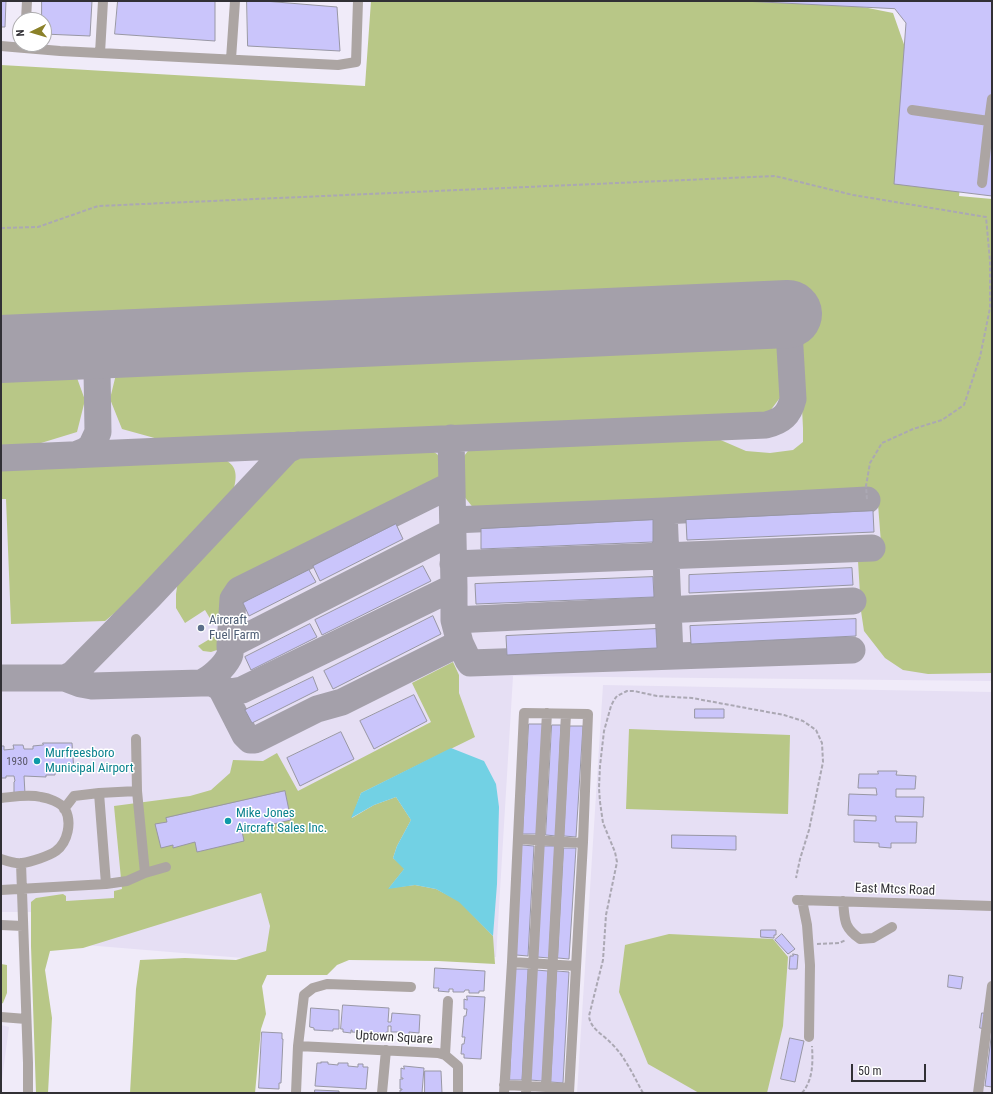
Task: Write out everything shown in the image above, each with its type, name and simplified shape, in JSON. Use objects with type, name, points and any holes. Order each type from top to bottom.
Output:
[{"type":"street","points":[[26,12],[27,1]]},
{"type":"street","points":[[100,53],[103,1]]},
{"type":"street","points":[[231,59],[235,1]]},
{"type":"street","points":[[52,49],[100,53],[338,65],[356,62],[358,1]]},
{"type":"street","points":[[1,46],[12,46]]},
{"type":"street","points":[[982,183],[992,99]]},
{"type":"street","points":[[912,110],[989,121]]},
{"type":"street","points":[[524,713],[566,714],[588,714],[583,843],[569,1091],[546,1087],[504,1089],[512,962],[524,713]]},
{"type":"street","points":[[526,1089],[532,963],[548,713]]},
{"type":"street","points":[[546,1087],[566,714]]},
{"type":"street","points":[[136,739],[137,791],[145,873]]},
{"type":"street","points":[[64,809],[74,796],[137,791]]},
{"type":"street","points":[[99,793],[106,884]]},
{"type":"street","points":[[1,798],[40,796],[58,803],[64,809],[69,823],[68,832],[64,841],[57,850],[46,856],[21,864],[1,859]]},
{"type":"street","points":[[518,839],[583,843]]},
{"type":"street","points":[[21,864],[28,1093]]},
{"type":"street","points":[[1,890],[106,884],[127,881],[145,873],[166,867]]},
{"type":"street","name":"East Mtcs Road","points":[[809,946],[807,925],[799,900],[992,906]]},
{"type":"street","points":[[843,901],[846,924],[853,934],[860,939],[873,938],[892,927]]},
{"type":"street","points":[[1,925],[23,926]]},
{"type":"street","points":[[809,946],[809,1038]]},
{"type":"street","points":[[512,962],[576,966]]},
{"type":"street","points":[[296,1093],[298,1046],[304,996],[313,988],[327,984],[411,987]]},
{"type":"street","points":[[978,1093],[992,986]]},
{"type":"street","points":[[445,1055],[448,1001]]},
{"type":"street","points":[[1,1017],[26,1019]]},
{"type":"street","name":"Uptown Square","points":[[298,1046],[438,1053],[445,1055],[458,1066],[458,1093]]},
{"type":"street","points":[[382,1093],[386,1050]]},
{"type":"path","points":[[1,228],[38,227],[98,206],[775,176],[853,195],[986,217],[990,261],[990,308],[980,357],[964,405],[942,420],[913,429],[882,443],[870,463],[866,486],[867,500]]},
{"type":"path","points":[[643,1093],[622,1055],[591,1024],[589,1016],[603,960],[606,915],[617,862],[616,852],[605,831],[601,813],[600,766],[604,731],[609,710],[617,696],[627,691],[634,691],[657,696],[692,698],[784,715],[803,721],[816,730],[822,743],[823,762],[809,830],[796,878]]},
{"type":"path","points":[[809,946],[839,943],[846,941],[853,934]]},
{"type":"path","points":[[802,1093],[807,1085],[811,1072],[812,1043],[809,1038]]},
{"type":"shaded area","name":"Murfreesboro Municipal Airport","points":[[890,193],[992,203],[992,681],[513,676],[496,957],[255,959],[49,942],[47,912],[1,912],[1,198]]},
{"type":"shaded area","points":[[603,685],[992,692],[992,1093],[577,1093]]},
{"type":"shaded area","points":[[1,1025],[9,1027],[1,1087]]},
{"type":"green space","points":[[371,1],[807,1],[853,5],[893,13],[907,53],[966,132],[959,196],[992,199],[992,673],[928,674],[903,670],[885,658],[864,631],[861,611],[858,561],[862,557],[882,556],[877,491],[475,510],[459,490],[461,460],[471,447],[483,444],[582,442],[709,435],[746,451],[770,453],[793,450],[803,442],[796,288],[1,325],[1,65],[365,86]]},
{"type":"green space","points":[[766,336],[781,350],[785,391],[767,415],[670,421],[169,442],[122,429],[110,399],[118,366]]},
{"type":"green space","points":[[73,367],[85,400],[77,432],[28,447],[1,449],[1,370]]},
{"type":"green space","points":[[425,447],[437,454],[443,463],[441,475],[432,485],[376,511],[230,584],[226,598],[225,618],[214,625],[205,610],[185,623],[176,608],[178,580],[288,461],[298,455],[311,452]]},
{"type":"green space","points":[[215,457],[227,461],[233,467],[236,479],[233,492],[158,577],[105,621],[11,624],[6,499],[1,499],[1,467]]},
{"type":"green space","points":[[223,631],[223,641],[217,650],[211,652],[203,651],[198,646]]},
{"type":"green space","points":[[453,662],[459,675],[459,693],[475,737],[361,793],[352,818],[374,805],[396,797],[411,820],[397,846],[393,858],[405,868],[389,888],[415,885],[436,889],[459,901],[493,936],[495,964],[438,961],[349,960],[337,965],[327,975],[267,975],[262,986],[266,1014],[261,1029],[255,1093],[130,1093],[136,989],[140,960],[185,958],[236,960],[266,951],[270,926],[261,893],[83,948],[50,951],[45,970],[52,1018],[48,1093],[36,1093],[31,902],[36,898],[63,894],[66,896],[66,901],[114,898],[114,891],[122,889],[114,806],[190,796],[211,790],[230,773],[233,760],[263,761],[277,753],[298,791],[431,722],[412,683]]},
{"type":"green space","points":[[629,729],[790,735],[788,814],[626,809]]},
{"type":"green space","points":[[669,934],[773,939],[788,957],[783,1026],[767,1093],[699,1093],[648,1064],[619,992],[625,945]]},
{"type":"green space","points":[[1,964],[7,965],[7,993],[3,1003],[1,1004]]},
{"type":"water","points":[[451,748],[484,761],[496,784],[499,807],[497,884],[493,936],[459,902],[436,889],[415,885],[388,889],[404,869],[393,858],[397,846],[411,820],[396,797],[374,805],[351,818],[361,793]]},
{"type":"building","points":[[1,1],[6,1],[5,27],[1,27]]},
{"type":"building","points":[[42,1],[92,1],[90,36],[52,34],[52,12],[42,12]]},
{"type":"building","points":[[118,1],[215,1],[215,41],[115,34]]},
{"type":"building","points":[[247,1],[337,7],[340,51],[248,46]]},
{"type":"building","points":[[743,1],[992,1],[992,196],[894,184],[906,23],[895,9]]},
{"type":"building","points":[[873,511],[874,532],[687,540],[686,520]]},
{"type":"building","points":[[653,520],[653,542],[481,549],[481,529]]},
{"type":"building","points":[[396,524],[403,539],[320,581],[313,566]]},
{"type":"building","points":[[423,566],[431,581],[322,635],[315,620]]},
{"type":"building","points":[[852,568],[853,585],[689,593],[689,575]]},
{"type":"building","points":[[309,570],[316,582],[249,616],[243,603]]},
{"type":"building","points":[[653,577],[654,597],[476,604],[475,584]]},
{"type":"building","points":[[433,616],[441,634],[333,689],[324,671]]},
{"type":"building","points":[[856,619],[856,636],[691,644],[690,626]]},
{"type":"building","points":[[310,624],[317,637],[251,670],[245,657]]},
{"type":"building","points":[[656,629],[657,648],[507,655],[506,636]]},
{"type":"building","points":[[313,677],[318,690],[252,723],[245,710]]},
{"type":"building","points":[[414,695],[427,721],[374,749],[360,721]]},
{"type":"building","points":[[695,709],[724,709],[724,718],[695,718]]},
{"type":"building","points":[[529,724],[543,724],[537,834],[523,834]]},
{"type":"building","points":[[552,725],[561,725],[556,836],[546,835]]},
{"type":"building","points":[[570,726],[583,726],[576,837],[564,836]]},
{"type":"building","points":[[341,732],[354,759],[300,786],[287,758]]},
{"type":"building","name":"Murfreesboro Municipal Airport","points":[[43,743],[72,743],[74,772],[55,772],[55,775],[46,775],[46,777],[24,776],[25,794],[14,794],[14,776],[6,776],[6,778],[1,778],[1,746],[4,746],[4,750],[14,749],[13,745],[23,745],[24,749],[33,749],[33,746],[43,745]]},
{"type":"building","points":[[878,771],[897,771],[896,775],[916,776],[915,789],[896,789],[896,797],[924,797],[923,817],[895,816],[896,822],[917,822],[916,843],[891,843],[891,848],[879,847],[879,843],[854,842],[854,820],[876,821],[876,816],[848,815],[849,794],[877,795],[876,788],[858,788],[859,774],[878,774]]},
{"type":"building","name":"Mike Jones Aircraft Sales Inc.","points":[[285,791],[291,820],[242,831],[244,841],[197,852],[195,842],[173,848],[173,845],[161,848],[155,824],[167,822],[166,818]]},
{"type":"building","points":[[672,835],[736,836],[736,850],[672,848]]},
{"type":"building","points":[[522,845],[534,846],[528,956],[516,955]]},
{"type":"building","points":[[543,846],[555,846],[549,958],[537,957]]},
{"type":"building","points":[[564,848],[576,848],[569,959],[558,958]]},
{"type":"building","points":[[761,930],[776,930],[776,935],[774,935],[774,938],[761,937]]},
{"type":"building","points":[[782,934],[795,949],[788,954],[775,940]]},
{"type":"building","points":[[793,954],[798,955],[797,969],[789,969],[790,956],[793,956]]},
{"type":"building","points":[[435,968],[485,971],[484,991],[479,991],[479,993],[469,993],[469,990],[465,990],[464,992],[453,992],[453,989],[449,989],[449,992],[438,991],[439,988],[434,988]]},
{"type":"building","points":[[515,969],[528,969],[522,1080],[510,1080]]},
{"type":"building","points":[[536,970],[548,971],[543,1081],[530,1080]]},
{"type":"building","points":[[557,971],[569,972],[563,1083],[551,1082]]},
{"type":"building","points":[[949,975],[963,977],[961,989],[948,987]]},
{"type":"building","points":[[467,996],[485,997],[481,1059],[464,1058],[464,1054],[461,1054],[462,1044],[464,1044],[465,1037],[462,1037],[464,1016],[466,1016],[467,1009],[464,1009],[464,999],[467,1000]]},
{"type":"building","points":[[343,1005],[389,1008],[388,1022],[391,1022],[392,1013],[420,1015],[419,1033],[409,1032],[409,1035],[400,1034],[400,1032],[391,1032],[391,1026],[388,1026],[388,1032],[386,1032],[386,1034],[378,1034],[378,1032],[377,1034],[352,1032],[352,1030],[351,1033],[343,1032],[343,1029],[341,1029]]},
{"type":"building","points":[[311,1008],[339,1010],[339,1029],[333,1029],[333,1031],[314,1030],[314,1028],[310,1027]]},
{"type":"building","points":[[982,1013],[992,1014],[992,1030],[980,1028]]},
{"type":"building","points":[[992,1030],[992,1087],[985,1086]]},
{"type":"building","points":[[262,1032],[282,1033],[281,1083],[279,1083],[279,1089],[259,1088]]},
{"type":"building","points":[[790,1038],[804,1041],[795,1082],[781,1079]]},
{"type":"building","points":[[328,1062],[328,1064],[338,1065],[338,1063],[348,1063],[348,1066],[358,1067],[358,1064],[363,1064],[363,1067],[368,1067],[366,1089],[315,1086],[317,1063]]},
{"type":"building","points":[[404,1066],[424,1068],[422,1093],[400,1093],[400,1090],[402,1089],[400,1089],[400,1079],[403,1079],[401,1078],[401,1068],[404,1069]]},
{"type":"building","points":[[425,1071],[441,1071],[442,1093],[425,1093]]},
{"type":"building","points":[[315,1090],[339,1091],[339,1093],[315,1093]]},
{"type":"taxiway","points":[[1,458],[766,425],[781,419],[787,413],[793,399],[788,314]]},
{"type":"taxiway","points":[[97,370],[99,361],[103,354],[118,344]]},
{"type":"taxiway","points":[[61,346],[84,351],[92,358],[97,370],[98,432],[91,447],[75,455]]},
{"type":"taxiway","points":[[221,688],[230,692],[242,690],[454,587],[451,438]]},
{"type":"taxiway","points":[[1,678],[65,678],[73,674],[149,597],[287,450],[298,445]]},
{"type":"taxiway","points":[[230,645],[233,599],[239,590],[451,485]]},
{"type":"taxiway","points":[[453,520],[867,500]]},
{"type":"taxiway","points":[[664,511],[670,656]]},
{"type":"taxiway","points":[[452,532],[230,645],[230,656],[221,669],[201,683],[212,683],[221,688],[245,735],[250,740],[255,740],[317,709],[342,702],[460,643],[454,620],[454,587]]},
{"type":"taxiway","points":[[453,564],[872,548]]},
{"type":"taxiway","points":[[454,620],[853,601]]},
{"type":"taxiway","points":[[460,643],[470,663],[852,650]]},
{"type":"taxiway","points":[[65,678],[81,684],[92,686],[201,683]]},
{"type":"runway","points":[[1,349],[788,314]]},
{"type":"place","name":"Aircraft Fuel Farm","points":[[201,628]]},
{"type":"place","name":"Murfreesboro Municipal Airport","points":[[37,761]]},
{"type":"place","name":"Mike Jones Aircraft Sales Inc.","points":[[228,821]]}]
